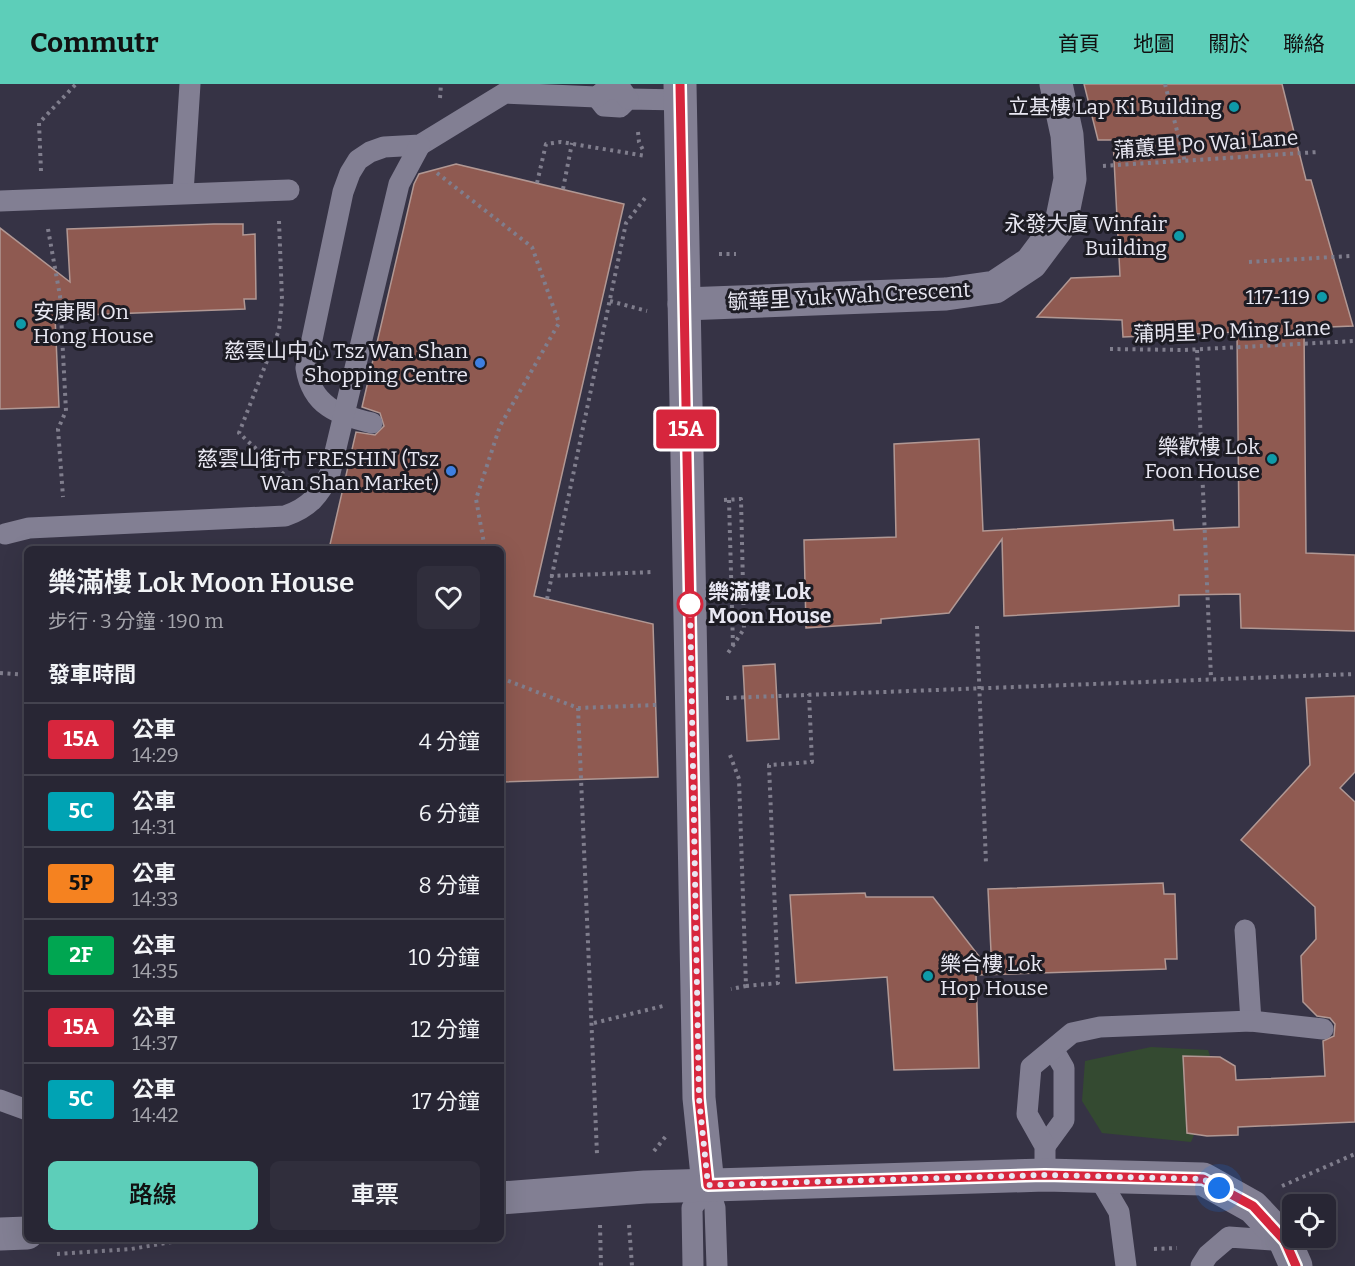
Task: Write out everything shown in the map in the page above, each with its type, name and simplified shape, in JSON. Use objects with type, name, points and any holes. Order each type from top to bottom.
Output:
[{"type":"street","name":"毓華里 Yuk Wah Crescent","points":[[669,308],[946,294],[995,287],[1031,263],[1061,223],[1070,179],[1067,135],[1056,84]]},
{"type":"street","points":[[680,92],[669,308],[699,1098],[708,1185]]},
{"type":"street","points":[[504,1198],[1045,1160],[1099,1178],[1203,1179],[1253,1206],[1290,1254]]},
{"type":"street","points":[[0,1234],[24,1240]]},
{"type":"lane","points":[[183,193],[190,84]]},
{"type":"lane","points":[[372,423],[335,413],[319,401],[308,380],[307,355],[350,173],[358,160],[384,147],[420,145],[506,93],[597,97],[606,89],[621,89],[628,99],[680,92]]},
{"type":"lane","points":[[5,534],[29,528],[285,516],[300,511],[313,502],[323,489],[330,473],[399,184],[420,145]]},
{"type":"lane","points":[[0,201],[289,190]]},
{"type":"lane","points":[[1245,930],[1251,1021]]},
{"type":"lane","points":[[1045,1160],[1027,1113],[1031,1067],[1072,1033],[1100,1027],[1251,1021],[1323,1029]]},
{"type":"lane","points":[[1045,1160],[1064,1120],[1064,1068],[1053,1049]]},
{"type":"lane","points":[[0,1101],[24,1109]]},
{"type":"lane","points":[[1099,1178],[1119,1212],[1125,1243],[1126,1266]]},
{"type":"lane","points":[[693,1266],[692,1208],[708,1185]]},
{"type":"lane","points":[[708,1185],[715,1208],[717,1266]]},
{"type":"lane","points":[[1204,1261],[1228,1237],[1290,1254]]},
{"type":"path","points":[[42,181],[39,123],[76,84]]},
{"type":"path","points":[[1166,84],[1185,162]]},
{"type":"path","points":[[638,127],[639,142],[649,162]]},
{"type":"path","points":[[537,183],[546,144],[572,144],[646,156]]},
{"type":"path","points":[[563,189],[572,144]]},
{"type":"path","name":"蒲蕙里 Po Wai Lane","points":[[1096,166],[1318,152]]},
{"type":"path","points":[[434,170],[532,247],[560,323],[496,436],[476,498],[484,546]]},
{"type":"path","points":[[547,599],[626,223],[649,193]]},
{"type":"path","points":[[47,224],[60,296],[66,411],[58,429],[63,505]]},
{"type":"path","points":[[1249,262],[1350,256]]},
{"type":"path","points":[[610,301],[669,308]]},
{"type":"path","name":"蒲明里 Po Ming Lane","points":[[1110,349],[1197,350],[1355,340]]},
{"type":"path","points":[[1197,350],[1211,678]]},
{"type":"path","points":[[723,500],[741,499],[743,613]]},
{"type":"path","points":[[729,500],[733,646]]},
{"type":"path","points":[[550,576],[653,572]]},
{"type":"path","points":[[977,626],[986,864]]},
{"type":"path","points":[[0,673],[24,675]]},
{"type":"path","points":[[762,697],[981,686],[1355,674]]},
{"type":"path","points":[[504,679],[578,708],[655,705]]},
{"type":"path","points":[[746,986],[778,983],[770,765],[812,762],[809,694]]},
{"type":"path","points":[[578,708],[594,1023],[598,1165]]},
{"type":"path","points":[[1280,1186],[1355,1154]]},
{"type":"path","points":[[600,1223],[602,1266]]},
{"type":"path","points":[[38,1244],[131,1250],[174,1242]]},
{"type":"path","points":[[1125,1243],[1140,1250],[1184,1248],[1204,1261]]},
{"type":"path","points":[[631,1252],[632,1266]]},
{"type":"green space","points":[[1151,1047],[1208,1050],[1218,1079],[1191,1142],[1102,1133],[1082,1101],[1085,1061]]},
{"type":"building","points":[[1084,84],[1282,84],[1306,180],[1311,180],[1353,326],[1304,328],[1306,553],[1355,555],[1355,631],[1241,628],[1240,594],[1179,595],[1179,606],[1004,616],[1002,539],[949,613],[881,619],[881,623],[806,628],[804,540],[896,537],[894,444],[979,439],[983,531],[1173,520],[1174,530],[1239,527],[1237,332],[1123,337],[1122,320],[1037,317],[1071,278],[1120,276],[1113,140],[1098,140]]},
{"type":"building","name":"慈雲山中心 Tsz Wan Shan Shopping Centre","points":[[456,164],[624,204],[534,596],[653,624],[658,777],[504,782],[504,546],[330,546],[356,432],[375,435],[384,426],[380,413],[362,407],[414,184],[419,174]]},
{"type":"building","name":"安康閣 On Hong House","points":[[243,224],[243,235],[255,234],[256,299],[244,299],[245,309],[55,316],[59,407],[0,409],[0,228],[70,282],[67,229]]},
{"type":"building","points":[[775,664],[779,739],[747,741],[743,666]]},
{"type":"building","points":[[1355,696],[1355,772],[1340,788],[1355,802],[1355,1122],[1238,1127],[1238,1135],[1207,1136],[1187,1133],[1183,1056],[1220,1057],[1235,1066],[1236,1080],[1325,1076],[1323,1041],[1334,1036],[1335,1024],[1330,1018],[1317,1016],[1303,1002],[1301,956],[1316,939],[1315,907],[1241,840],[1310,765],[1306,698]]},
{"type":"building","name":"樂合樓 Lok Hop House","points":[[1163,883],[1164,894],[1175,894],[1177,959],[1165,959],[1166,969],[976,975],[979,1068],[894,1070],[887,977],[796,983],[790,895],[865,893],[866,897],[933,897],[992,973],[988,889]]},
{"type":"bus line","name":"15A","points":[[680,84],[699,1098],[708,1185],[1045,1175],[1203,1179],[1253,1206],[1285,1241],[1296,1266]]},
{"type":"place","name":"立基樓 Lap Ki Building","points":[[1234,107]]},
{"type":"place","name":"永發大廈 Winfair Building","points":[[1179,236]]},
{"type":"place","name":"117-119","points":[[1322,297]]},
{"type":"place","name":"安康閣 On Hong House","points":[[21,324]]},
{"type":"place","name":"慈雲山中心 Tsz Wan Shan Shopping Centre","points":[[480,363]]},
{"type":"place","name":"樂歡樓 Lok Foon House","points":[[1272,459]]},
{"type":"place","name":"慈雲山街市 FRESHIN (Tsz Wan Shan Market)","points":[[451,471]]},
{"type":"place","name":"樂滿樓 Lok Moon House","points":[[690,604]]},
{"type":"place","name":"樂合樓 Lok Hop House","points":[[928,976]]},
{"type":"route","points":[[690,604],[699,1098],[708,1185],[1045,1175],[1203,1179],[1219,1188]]}]
